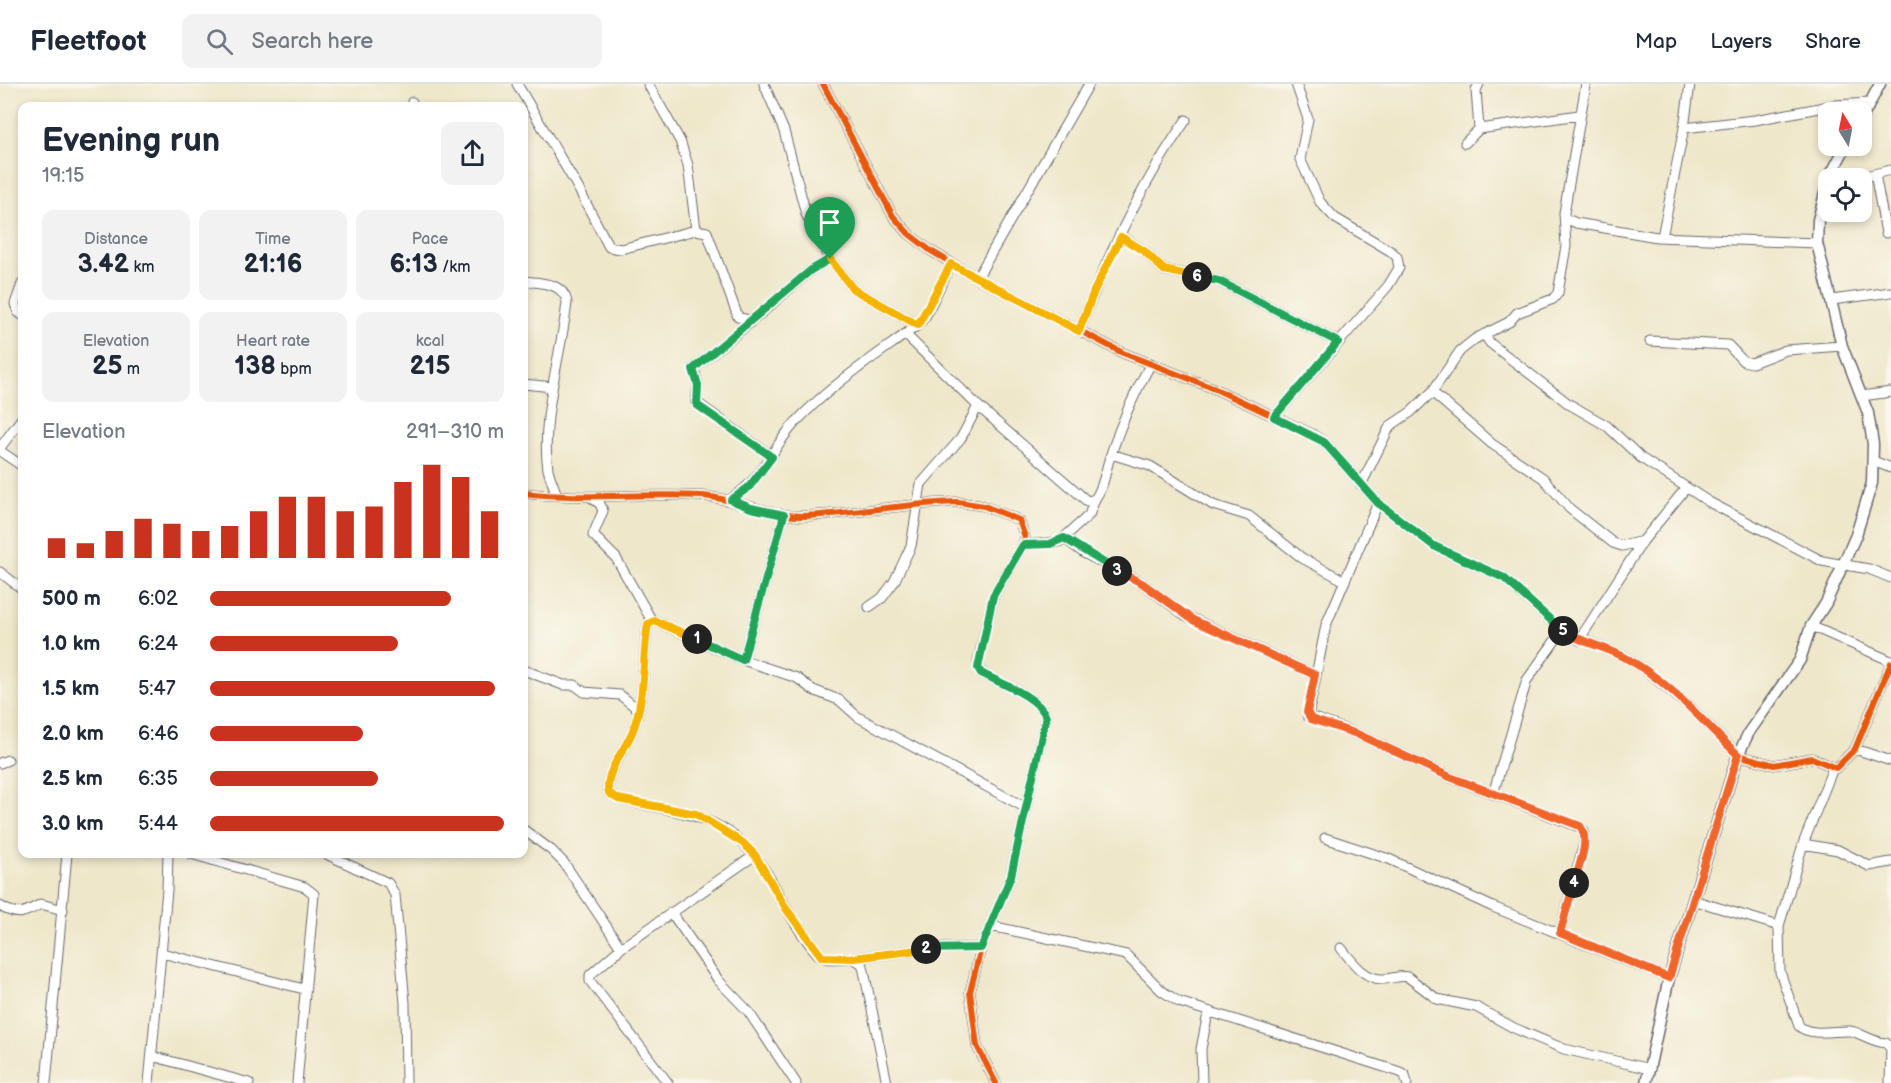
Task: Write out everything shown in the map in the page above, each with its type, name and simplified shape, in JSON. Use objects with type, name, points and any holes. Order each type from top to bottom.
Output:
[{"type":"street","points":[[517,84],[528,102]]},
{"type":"street","points":[[648,84],[680,141],[688,165],[696,230]]},
{"type":"street","points":[[764,84],[784,131],[806,214],[830,259],[853,289],[918,325]]},
{"type":"street","points":[[823,84],[893,216],[909,234],[951,264],[1079,331],[1213,388],[1324,442],[1378,503],[1434,546],[1504,578],[1562,631],[1624,657],[1644,669],[1691,708],[1738,755],[1774,765],[1812,758],[1833,768]]},
{"type":"street","points":[[977,278],[1089,84]]},
{"type":"street","points":[[1274,417],[1388,286],[1399,268],[1399,262],[1392,252],[1335,218],[1320,202],[1300,159],[1308,119],[1296,84]]},
{"type":"street","points":[[1479,84],[1476,97],[1479,129]]},
{"type":"street","points":[[1361,485],[1390,426],[1411,412],[1432,392],[1460,351],[1484,334],[1509,322],[1527,307],[1553,299],[1558,293],[1566,246],[1565,218],[1586,84]]},
{"type":"street","points":[[1662,237],[1684,128],[1690,84]]},
{"type":"street","points":[[1871,102],[1880,84]]},
{"type":"street","points":[[528,103],[577,186],[609,247],[621,249],[696,230],[707,232],[738,317],[752,321]]},
{"type":"street","points":[[1684,128],[1755,120],[1818,108]]},
{"type":"street","points":[[1465,143],[1479,129],[1580,116]]},
{"type":"street","points":[[1079,331],[1094,291],[1158,161],[1186,120]]},
{"type":"street","points":[[1872,174],[1891,171]]},
{"type":"street","points":[[1875,174],[1886,233]]},
{"type":"street","points":[[1565,218],[1576,223],[1662,237],[1818,243]]},
{"type":"street","points":[[1646,1083],[1669,978],[1738,755],[1749,732],[1800,660],[1811,626],[1826,603],[1868,502],[1873,461],[1872,431],[1862,396],[1842,346],[1818,243],[1818,222]]},
{"type":"street","points":[[1121,237],[1144,251],[1164,270],[1219,281],[1338,342]]},
{"type":"street","points":[[772,457],[696,402],[698,387],[694,368],[811,270],[830,259]]},
{"type":"street","points":[[731,500],[749,487],[789,430],[811,406],[918,325],[951,264]]},
{"type":"street","points":[[528,281],[557,286],[566,295],[565,327],[552,387],[548,459],[557,495]]},
{"type":"street","points":[[1832,300],[1891,292]]},
{"type":"street","points":[[18,295],[15,304],[18,312]]},
{"type":"street","points":[[905,334],[978,406],[1085,500],[1095,499]]},
{"type":"street","points":[[1484,334],[1490,343],[1569,404],[1607,426],[1641,458],[1686,488],[1812,556],[1869,569],[1891,578]]},
{"type":"street","points":[[1650,341],[1728,345],[1743,361],[1752,363],[1786,351],[1842,346]]},
{"type":"street","points":[[1023,545],[1050,544],[1064,538],[1089,515],[1105,479],[1111,454],[1132,400],[1151,363]]},
{"type":"street","points":[[528,384],[552,387]]},
{"type":"street","points":[[1432,392],[1492,444],[1543,478],[1570,509],[1613,543],[1622,546],[1643,541]]},
{"type":"street","points":[[1862,396],[1891,392]]},
{"type":"street","points":[[869,607],[882,598],[903,566],[915,533],[919,504],[918,492],[921,484],[961,438],[978,406]]},
{"type":"street","points":[[18,424],[0,449],[18,463]]},
{"type":"street","points":[[1111,454],[1150,466],[1213,505],[1249,516],[1302,558],[1345,581]]},
{"type":"street","points":[[1873,461],[1891,468]]},
{"type":"street","points":[[1579,640],[1643,541],[1686,488]]},
{"type":"street","points":[[528,493],[592,498],[687,496],[731,500],[751,508],[784,515],[821,515],[958,502],[984,506],[1019,520],[1025,537],[1023,545],[993,596],[978,668],[981,673],[1019,692],[1044,712],[1046,717],[1011,876],[981,948],[970,992],[972,1023],[981,1058],[996,1083]]},
{"type":"street","points":[[592,498],[600,504],[603,511],[593,535],[616,558],[652,621],[743,660],[797,678],[813,690],[838,700],[858,717],[1026,808]]},
{"type":"street","points":[[1378,503],[1326,626],[1307,712],[1311,719],[1357,734],[1450,777],[1580,826],[1584,831],[1584,844],[1560,933]]},
{"type":"street","points":[[743,660],[784,515]]},
{"type":"street","points":[[1064,538],[1084,553],[1142,583],[1193,620],[1315,675]]},
{"type":"street","points":[[0,572],[18,586]]},
{"type":"street","points":[[652,621],[648,624],[645,644],[639,710],[633,732],[608,783],[609,793],[618,799],[696,814],[730,834],[755,855],[817,953],[827,958],[854,958],[934,948],[981,948]]},
{"type":"street","points":[[1811,626],[1891,662],[1855,749],[1833,768],[1803,844],[1779,926],[1780,972],[1799,1026],[1808,1031],[1854,1032],[1874,1042],[1886,1043],[1891,1049],[1890,1083]]},
{"type":"street","points":[[1493,794],[1527,680],[1562,631]]},
{"type":"street","points":[[528,672],[563,686],[575,685],[584,692],[620,695],[639,710]]},
{"type":"street","points":[[1855,749],[1891,761]]},
{"type":"street","points":[[528,833],[564,863],[621,948]]},
{"type":"street","points":[[1325,838],[1389,860],[1493,907],[1669,978]]},
{"type":"street","points":[[1803,844],[1838,850],[1869,866],[1891,862]]},
{"type":"street","points":[[668,1083],[590,981],[592,973],[621,948],[755,855]]},
{"type":"street","points":[[46,1083],[68,858]]},
{"type":"street","points":[[149,1083],[162,952],[168,858]]},
{"type":"street","points":[[205,858],[311,891],[315,898],[304,989],[297,1083]]},
{"type":"street","points":[[335,858],[379,878],[392,888],[405,1003],[406,1083]]},
{"type":"street","points":[[1694,900],[1779,926]]},
{"type":"street","points":[[0,906],[13,913],[22,914],[41,904],[63,910]]},
{"type":"street","points":[[671,912],[719,981],[748,1011],[796,1083]]},
{"type":"street","points":[[991,926],[1126,955],[1173,999],[1208,1013],[1272,1030],[1323,1049],[1400,1072],[1405,1075],[1407,1083]]},
{"type":"street","points":[[1341,948],[1362,972],[1372,977],[1385,979],[1408,977],[1437,999],[1476,1006],[1514,1028],[1564,1049],[1650,1069]]},
{"type":"street","points":[[162,952],[304,989]]},
{"type":"street","points":[[854,958],[863,966],[887,1083]]},
{"type":"street","points":[[1202,1083],[1201,1049],[1208,1013]]},
{"type":"street","points":[[152,1056],[249,1083]]},
{"type":"cycle path","points":[[823,84],[893,216],[909,234],[931,251],[977,278],[1123,353],[1213,388],[1310,433],[1324,442],[1378,503],[1434,546],[1504,578],[1562,631],[1625,657],[1644,669],[1691,708],[1738,755],[1774,765],[1812,758],[1836,768],[1855,749],[1891,663]]},
{"type":"cycle path","points":[[528,493],[568,496],[714,497],[791,516],[958,502],[984,506],[1019,520],[1025,537],[1023,545],[994,595],[978,661],[981,673],[1028,697],[1036,703],[1046,717],[1011,876],[981,948],[970,992],[977,1046],[996,1083]]},
{"type":"route","points":[[1121,237],[1144,251],[1164,270],[1219,281],[1338,342],[1274,417],[1324,442],[1378,503],[1434,546],[1504,578],[1562,631],[1624,657],[1644,669],[1691,708],[1738,755],[1669,978],[1560,933],[1584,844],[1584,831],[1580,826],[1450,777],[1357,734],[1311,719],[1307,712],[1315,675],[1216,628],[1193,620],[1142,583],[1084,553],[1064,538],[1050,544],[1023,545],[993,596],[978,661],[981,673],[1019,692],[1041,707],[1046,717],[1011,876],[981,948],[934,948],[854,958],[822,957],[787,910],[755,855],[743,843],[696,814],[659,809],[613,797],[609,793],[608,783],[633,732],[642,698],[648,624],[655,621],[743,660],[784,515],[751,508],[731,500],[757,479],[772,457],[697,405],[698,385],[693,369],[811,270],[830,259],[853,289],[918,325],[925,316],[951,264],[1079,331],[1094,291],[1121,237]]}]
